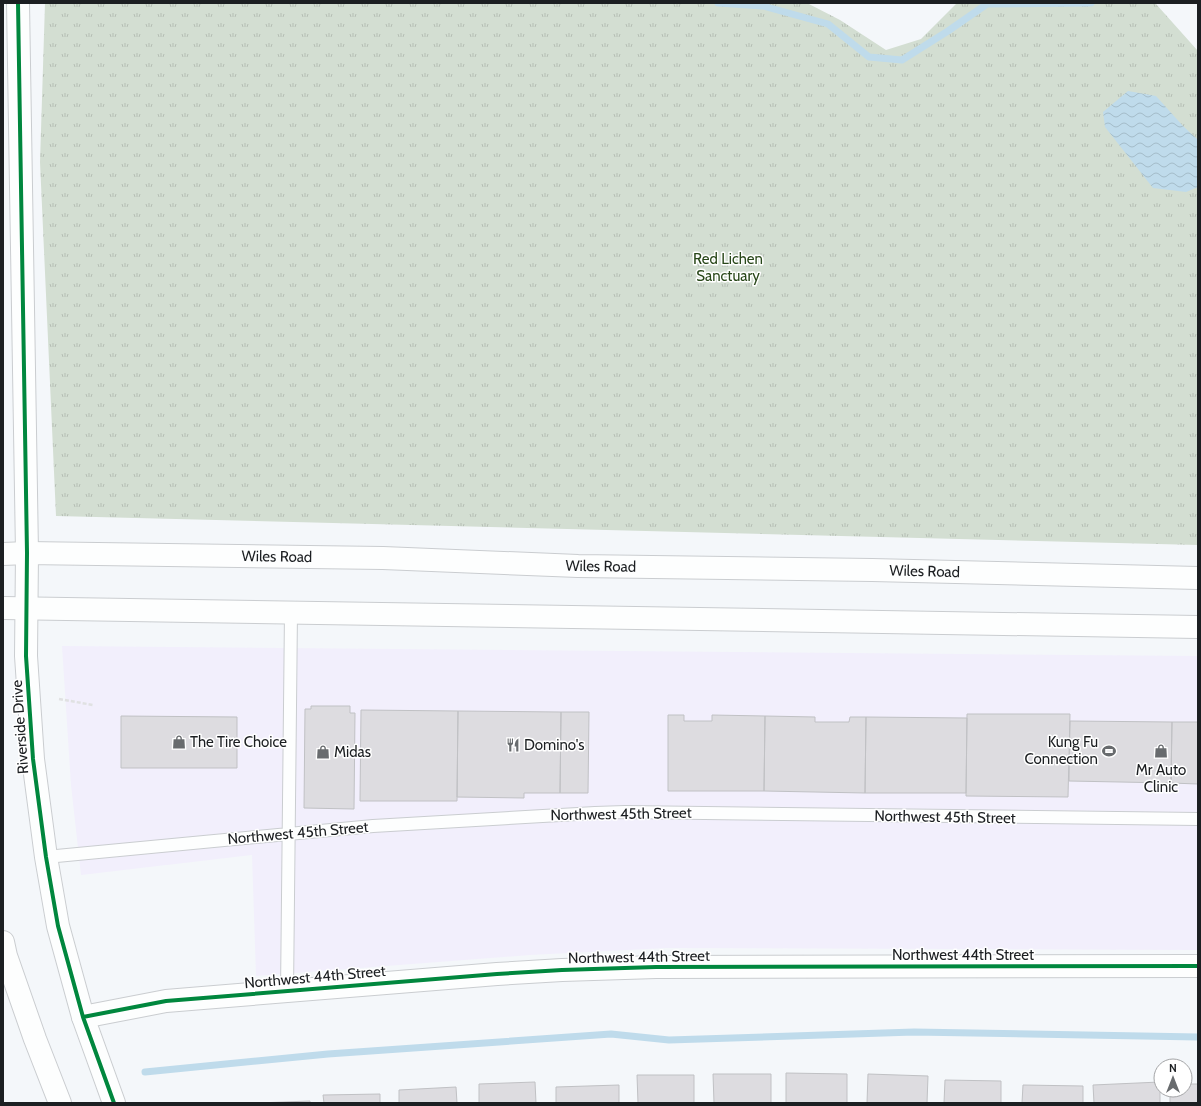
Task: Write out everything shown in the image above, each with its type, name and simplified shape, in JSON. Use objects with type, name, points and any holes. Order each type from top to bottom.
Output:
[{"type":"street","name":"Riverside Drive","points":[[18,3],[27,553],[26,656],[33,759],[46,857],[58,926],[82,1017],[114,1103]]},
{"type":"street","name":"Wiles Road","points":[[3,554],[27,553],[383,558],[586,566],[1198,578]]},
{"type":"street","points":[[3,608],[1198,626]]},
{"type":"street","points":[[3,942],[6,956],[35,1039],[60,1103]]},
{"type":"street","name":"Northwest 44th Street","points":[[82,1017],[166,1001],[497,974],[649,967],[1198,966]]},
{"type":"lane","points":[[287,992],[291,612]]},
{"type":"lane","name":"Northwest 45th Street","points":[[46,857],[373,826],[625,812],[1198,819]]},
{"type":"path","points":[[59,699],[93,705]]},
{"type":"shaded area","points":[[62,646],[1198,656],[1198,950],[666,948],[530,955],[256,976],[252,855],[81,875],[71,785]]},
{"type":"green space","name":"Red Lichen Sanctuary","points":[[45,3],[807,3],[840,20],[886,50],[921,39],[957,3],[1156,4],[1198,51],[1198,545],[56,516],[40,162]]},
{"type":"water","points":[[1128,91],[1156,96],[1198,140],[1198,187],[1186,192],[1153,188],[1105,127],[1103,112]]},
{"type":"building","points":[[311,706],[350,706],[350,713],[355,713],[354,809],[304,808],[305,709],[311,709]]},
{"type":"building","points":[[361,710],[458,711],[457,801],[360,801]]},
{"type":"building","points":[[458,711],[561,712],[560,793],[524,793],[524,798],[457,797]]},
{"type":"building","points":[[561,712],[589,712],[588,793],[560,793]]},
{"type":"building","points":[[967,714],[1070,714],[1068,797],[966,796]]},
{"type":"building","points":[[668,715],[684,715],[684,721],[712,721],[712,715],[765,716],[764,791],[668,791]]},
{"type":"building","name":"The Tire Choice","points":[[121,716],[237,717],[237,768],[121,768]]},
{"type":"building","points":[[765,716],[815,717],[815,722],[849,722],[850,717],[866,717],[865,793],[764,791]]},
{"type":"building","points":[[866,717],[967,718],[966,793],[865,793]]},
{"type":"building","points":[[1070,721],[1172,722],[1171,783],[1069,781]]},
{"type":"building","points":[[1172,722],[1198,722],[1198,784],[1171,783]]},
{"type":"building","points":[[786,1073],[847,1074],[847,1103],[786,1103]]},
{"type":"building","points":[[713,1074],[771,1074],[771,1103],[714,1103]]},
{"type":"building","points":[[868,1074],[928,1076],[927,1103],[867,1103]]},
{"type":"building","points":[[637,1075],[694,1075],[694,1103],[638,1103]]},
{"type":"building","points":[[945,1080],[1001,1081],[1001,1103],[944,1103]]},
{"type":"building","points":[[535,1082],[536,1103],[479,1103],[479,1084]]},
{"type":"building","points":[[1153,1082],[1153,1098],[1160,1098],[1160,1103],[1094,1103],[1093,1085]]},
{"type":"building","points":[[1193,1084],[1198,1084],[1198,1103],[1170,1103],[1170,1098],[1193,1098]]},
{"type":"building","points":[[619,1085],[619,1103],[556,1103],[556,1087]]},
{"type":"building","points":[[1023,1085],[1083,1086],[1083,1103],[1022,1103]]},
{"type":"building","points":[[456,1087],[457,1103],[399,1103],[399,1090]]},
{"type":"building","points":[[380,1094],[380,1103],[324,1103],[323,1095]]},
{"type":"building","points":[[310,1101],[310,1103],[257,1103]]},
{"type":"waterway","points":[[718,3],[763,6],[828,24],[869,57],[902,60],[987,4],[1091,3]]},
{"type":"waterway","points":[[145,1072],[328,1054],[611,1034],[669,1040],[914,1032],[1198,1037]]},
{"type":"cycle path","points":[[18,3],[27,553],[26,656],[33,759],[46,857],[58,926],[83,1017],[114,1103]]},
{"type":"cycle path","points":[[83,1017],[166,1001],[562,970],[656,967],[1198,966]]},
{"type":"place","name":"The Tire Choice","points":[[179,742]]},
{"type":"place","name":"Domino's","points":[[513,745]]},
{"type":"place","name":"Kung Fu Connection","points":[[1109,751]]},
{"type":"place","name":"Mr Auto Clinic","points":[[1161,751]]},
{"type":"place","name":"Midas","points":[[323,752]]}]
